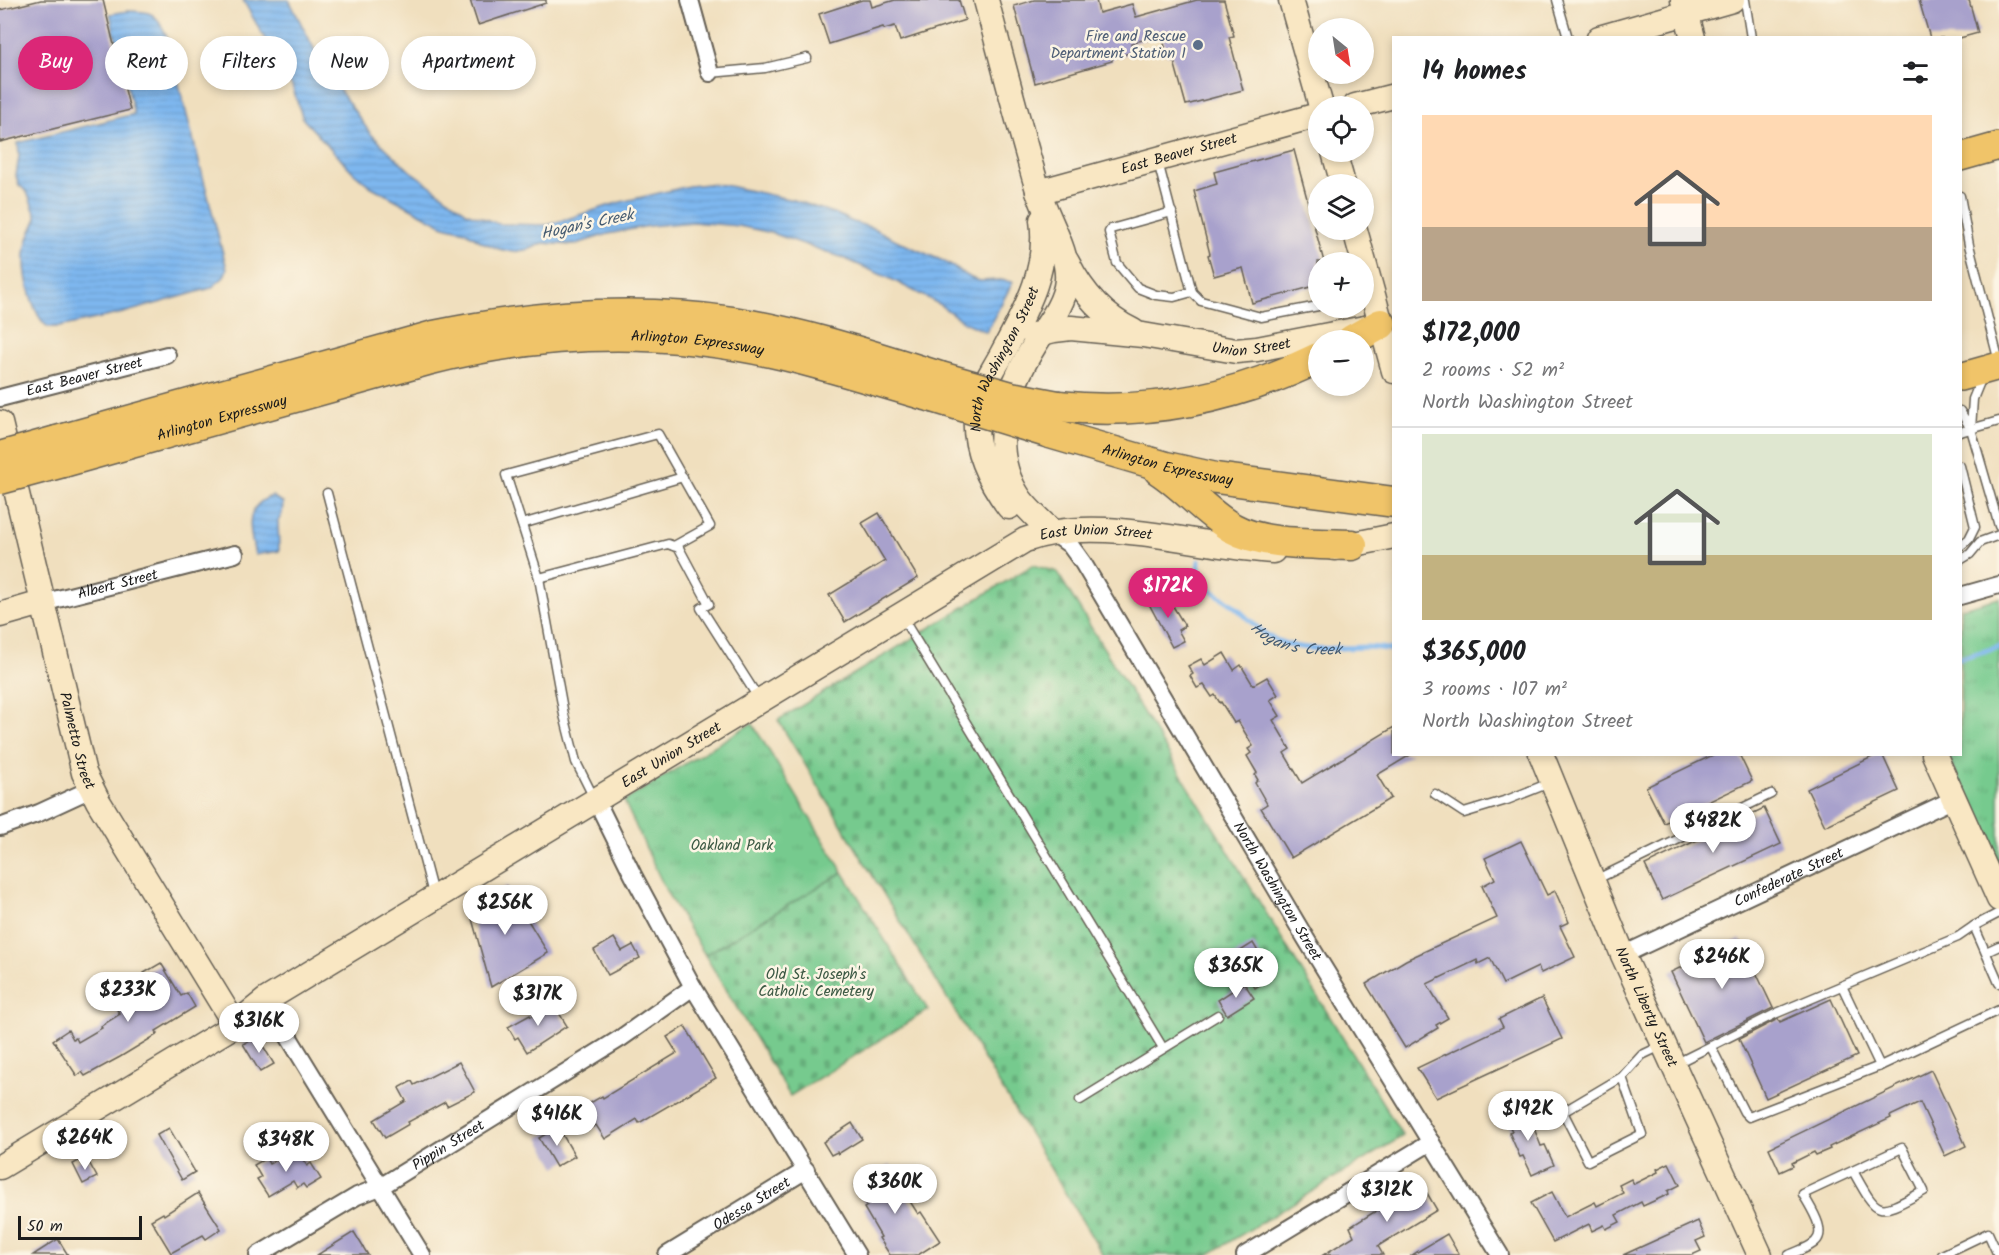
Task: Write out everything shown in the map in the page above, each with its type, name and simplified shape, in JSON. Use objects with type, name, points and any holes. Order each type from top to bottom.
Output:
[{"type":"highway","name":"Arlington Expressway","points":[[0,479],[60,451],[223,406],[404,344],[474,327],[555,316],[634,324],[695,340],[755,349],[813,363],[937,387],[1054,419],[1141,460],[1190,473],[1245,484],[1392,502]]},
{"type":"highway","points":[[1371,330],[1387,322]]},
{"type":"highway","name":"Arlington Expressway","points":[[1054,419],[1202,400],[1260,383],[1308,362]]},
{"type":"highway","name":"Arlington Expressway","points":[[0,457],[60,451]]},
{"type":"highway","points":[[1141,460],[1162,472],[1221,520],[1240,531],[1278,540],[1352,545]]},
{"type":"main road","points":[[1962,156],[1999,146]]},
{"type":"street","points":[[690,0],[710,73]]},
{"type":"street","name":"North Washington Street","points":[[986,0],[1038,192],[1063,255],[1067,274],[1067,284],[1059,306],[1033,349],[1011,394],[1003,420],[1001,442],[1004,463],[1013,487],[1029,510],[1052,532],[1066,541],[1079,556],[1306,939],[1500,1255]]},
{"type":"street","points":[[1291,0],[1319,96]]},
{"type":"street","points":[[1604,36],[1685,6],[1732,0]]},
{"type":"street","points":[[1685,6],[1692,36]]},
{"type":"street","points":[[1374,101],[1392,97]]},
{"type":"street","name":"East Beaver Street","points":[[1038,192],[1308,118]]},
{"type":"street","name":"North Washington Street","points":[[1038,192],[1044,238],[1040,272],[1032,297],[979,400],[976,433],[981,457],[989,476],[1013,512],[1030,525],[1052,532]]},
{"type":"street","points":[[1358,240],[1387,322],[1392,356]]},
{"type":"street","name":"Union Street","points":[[1063,255],[1081,288],[1095,305],[1115,321],[1143,335]]},
{"type":"street","name":"Union Street","points":[[1002,353],[1020,341],[1044,332],[1071,328],[1143,335],[1229,351],[1243,351],[1387,322]]},
{"type":"street","name":"East Beaver Street","points":[[0,398],[167,355]]},
{"type":"street","name":"Palmetto Street","points":[[0,423],[84,773],[91,789],[235,1025]]},
{"type":"street","name":"East Union Street","points":[[0,1167],[235,1025],[266,999],[1025,540],[1052,532],[1112,531],[1281,552],[1320,550],[1392,536]]},
{"type":"street","name":"Albert Street","points":[[0,615],[236,554]]},
{"type":"street","points":[[1962,595],[1999,585]]},
{"type":"street","name":"North Liberty Street","points":[[1542,756],[1623,955],[1760,1255]]},
{"type":"street","points":[[1935,756],[1999,899]]},
{"type":"street","points":[[0,827],[39,813],[91,789]]},
{"type":"street","name":"Confederate Street","points":[[1623,955],[1954,799]]},
{"type":"street","points":[[596,800],[693,987],[857,1255]]},
{"type":"street","name":"Pippin Street","points":[[258,1255],[357,1196],[380,1186],[621,1038],[693,987]]},
{"type":"street","points":[[266,999],[422,1255]]},
{"type":"street","points":[[1245,1255],[1431,1142]]},
{"type":"street","name":"Odessa Street","points":[[667,1255],[806,1170]]},
{"type":"lane","points":[[1557,0],[1567,36]]},
{"type":"lane","points":[[1745,0],[1751,36]]},
{"type":"lane","points":[[710,73],[765,68],[807,58]]},
{"type":"lane","points":[[1157,159],[1192,292],[1201,301],[1261,317],[1308,308]]},
{"type":"lane","points":[[1962,209],[1986,369],[1973,397],[1971,429]]},
{"type":"lane","points":[[1172,212],[1108,232],[1117,263],[1138,288],[1156,295],[1174,297],[1192,292]]},
{"type":"lane","points":[[1962,414],[1971,429],[1999,526]]},
{"type":"lane","points":[[1962,431],[1999,421]]},
{"type":"lane","points":[[596,800],[576,762],[566,725],[539,578],[506,476],[658,434],[710,526],[674,546]]},
{"type":"lane","points":[[1962,474],[1975,527],[1970,539],[1962,545]]},
{"type":"lane","points":[[522,524],[683,477]]},
{"type":"lane","points":[[327,493],[434,898]]},
{"type":"lane","points":[[1962,559],[1970,554],[1980,542],[1999,535]]},
{"type":"lane","points":[[539,578],[668,544],[679,548],[709,604],[701,608],[760,700]]},
{"type":"lane","points":[[901,614],[1163,1048]]},
{"type":"lane","points":[[1435,794],[1464,813],[1507,800],[1552,782]]},
{"type":"lane","points":[[1592,881],[1770,794]]},
{"type":"lane","points":[[1622,1077],[1642,1134],[1588,1161],[1563,1112],[1622,1077],[1642,1055],[1667,1055],[1711,1047],[1777,1013],[1958,937],[1999,913]]},
{"type":"lane","points":[[1974,926],[1999,983]]},
{"type":"lane","points":[[1986,952],[1999,946]]},
{"type":"lane","points":[[1842,986],[1880,1066]]},
{"type":"lane","points":[[1711,1047],[1744,1112],[1749,1117],[1880,1066],[1999,1010]]},
{"type":"lane","points":[[1080,1100],[1218,1015]]},
{"type":"lane","points":[[1789,1255],[1814,1243],[1820,1231],[1803,1194],[1902,1148],[1924,1191],[1889,1209],[1881,1209],[1868,1198],[1853,1171]]},
{"type":"lane","points":[[1942,1255],[1988,1233],[1998,1255]]},
{"type":"green space","points":[[1033,565],[1057,572],[1403,1136],[1208,1255],[1103,1255],[778,720]]},
{"type":"green space","points":[[1999,598],[1999,868],[1948,756],[1962,756],[1962,608]]},
{"type":"green space","name":"Oakland Park","points":[[752,723],[843,872],[705,955],[667,893],[624,801]]},
{"type":"green space","name":"Old St. Joseph's Catholic Cemetery","points":[[843,872],[928,1010],[790,1096],[705,955]]},
{"type":"water","points":[[243,0],[289,0],[309,39],[309,90],[340,90],[370,133],[409,170],[468,213],[499,224],[548,225],[617,203],[689,186],[724,185],[793,200],[836,214],[873,228],[943,261],[971,278],[980,281],[1013,282],[986,332],[964,322],[937,303],[891,279],[841,257],[772,233],[739,226],[693,222],[648,226],[608,234],[573,245],[543,243],[530,249],[513,252],[499,249],[465,231],[444,226],[370,186],[353,172],[303,119],[293,90],[297,90],[297,36],[264,36]]},
{"type":"water","points":[[128,11],[148,13],[156,18],[166,36],[115,36],[110,14]]},
{"type":"water","points":[[128,90],[180,90],[227,269],[224,277],[211,288],[123,313],[59,327],[48,327],[33,304],[26,273],[26,245],[37,218],[27,192],[19,185],[16,176],[18,143],[134,114]]},
{"type":"water","points":[[272,496],[283,503],[282,514],[278,521],[279,551],[255,555],[250,529],[252,513],[256,506]]},
{"type":"building","points":[[41,0],[103,0],[112,36],[105,36],[105,90],[125,90],[130,110],[0,142],[0,10]]},
{"type":"building","points":[[470,0],[546,0],[546,3],[478,25]]},
{"type":"building","points":[[862,0],[870,0],[872,7],[895,0],[959,0],[965,20],[900,41],[895,26],[884,29],[883,27],[829,44],[819,14]]},
{"type":"building","points":[[1034,0],[1096,0],[1099,13],[1132,4],[1136,17],[1197,0],[1224,0],[1234,36],[1229,37],[1243,90],[1186,105],[1172,54],[1167,55],[1162,35],[1131,43],[1133,52],[1112,58],[1112,61],[1035,83],[1014,6]]},
{"type":"building","points":[[1919,0],[1969,0],[1978,33],[1962,37],[1929,36]]},
{"type":"building","points":[[1294,150],[1308,202],[1308,240],[1318,240],[1321,252],[1308,252],[1308,288],[1252,303],[1243,268],[1214,276],[1194,191],[1217,184],[1214,172]]},
{"type":"building","points":[[879,513],[918,578],[845,622],[829,595],[885,561],[862,523]]},
{"type":"building","points":[[1165,593],[1185,626],[1178,630],[1184,641],[1172,647],[1148,602]]},
{"type":"building","points":[[1224,653],[1234,670],[1241,665],[1253,685],[1267,677],[1278,695],[1270,700],[1280,716],[1273,720],[1290,749],[1284,753],[1302,783],[1392,728],[1392,756],[1409,756],[1377,775],[1391,798],[1291,858],[1261,808],[1267,804],[1255,783],[1258,780],[1255,775],[1257,773],[1247,756],[1251,753],[1248,749],[1253,746],[1238,721],[1234,723],[1215,695],[1212,697],[1204,685],[1197,688],[1190,676],[1193,674],[1188,666],[1201,659],[1205,665]]},
{"type":"building","points":[[1711,756],[1740,756],[1752,781],[1664,823],[1646,787]]},
{"type":"building","points":[[1874,756],[1883,756],[1899,791],[1825,826],[1807,789]]},
{"type":"building","points":[[1764,808],[1781,844],[1662,900],[1645,865]]},
{"type":"building","points":[[1521,841],[1547,895],[1555,891],[1569,922],[1560,926],[1575,957],[1541,973],[1538,967],[1503,984],[1490,958],[1478,964],[1477,960],[1427,984],[1448,1018],[1436,1025],[1438,1028],[1405,1048],[1366,984],[1406,960],[1497,918],[1482,886],[1495,879],[1485,858]]},
{"type":"building","points":[[507,886],[548,953],[491,987],[469,908]]},
{"type":"building","points":[[614,938],[622,951],[633,945],[640,958],[608,975],[594,950]]},
{"type":"building","points":[[1740,939],[1773,1008],[1704,1042],[1671,972]]},
{"type":"building","points":[[1253,943],[1273,977],[1255,988],[1234,955]]},
{"type":"building","points":[[161,963],[181,996],[187,993],[195,1007],[156,1031],[158,1034],[120,1057],[85,1076],[82,1072],[77,1076],[53,1040],[68,1030],[73,1039],[76,1038],[78,1042],[102,1028],[101,1026],[120,1014],[110,999],[146,976],[144,973]]},
{"type":"building","points":[[1244,983],[1254,998],[1227,1015],[1218,1000]]},
{"type":"building","points":[[1542,998],[1562,1039],[1436,1098],[1417,1068],[1503,1027],[1499,1019]]},
{"type":"building","points":[[1831,999],[1857,1056],[1766,1098],[1739,1039],[1778,1019],[1780,1022]]},
{"type":"building","points":[[553,1003],[567,1026],[527,1052],[518,1037],[515,1039],[508,1027],[530,1015],[531,1017]]},
{"type":"building","points":[[685,1026],[716,1078],[639,1123],[637,1119],[605,1139],[596,1125],[593,1127],[582,1108],[602,1096],[603,1098],[677,1053],[667,1037]]},
{"type":"building","points":[[257,1036],[274,1064],[260,1072],[243,1044]]},
{"type":"building","points":[[459,1062],[475,1092],[447,1106],[445,1102],[408,1122],[409,1124],[385,1138],[374,1120],[406,1101],[399,1088],[412,1081],[414,1085]]},
{"type":"building","points":[[1931,1070],[1966,1146],[1945,1156],[1920,1102],[1829,1147],[1830,1149],[1816,1155],[1814,1152],[1792,1163],[1793,1166],[1780,1172],[1769,1148]]},
{"type":"building","points":[[1526,1108],[1541,1146],[1545,1145],[1554,1165],[1532,1175],[1523,1156],[1520,1157],[1505,1117]]},
{"type":"building","points":[[852,1123],[862,1139],[838,1154],[837,1152],[831,1155],[823,1142]]},
{"type":"building","points":[[558,1127],[575,1156],[556,1167],[539,1138]]},
{"type":"building","points":[[169,1128],[195,1172],[182,1180],[157,1135]]},
{"type":"building","points":[[297,1149],[307,1166],[311,1163],[321,1179],[306,1188],[303,1184],[297,1188],[293,1181],[268,1196],[257,1179],[261,1177],[254,1165],[266,1158],[269,1164]]},
{"type":"building","points":[[86,1157],[97,1177],[83,1184],[73,1164]]},
{"type":"building","points":[[1669,1163],[1680,1185],[1668,1191],[1669,1194],[1643,1206],[1641,1202],[1616,1215],[1620,1222],[1606,1229],[1604,1225],[1592,1231],[1589,1224],[1553,1242],[1531,1203],[1552,1192],[1565,1217],[1595,1202],[1597,1206],[1623,1193],[1619,1185],[1631,1179],[1634,1184],[1658,1172],[1657,1169]]},
{"type":"building","points":[[890,1165],[899,1180],[897,1181],[918,1214],[921,1212],[940,1241],[918,1255],[890,1255],[864,1208],[867,1206],[855,1185]]},
{"type":"building","points":[[1421,1183],[1437,1210],[1378,1246],[1383,1255],[1323,1255],[1354,1236],[1350,1227]]},
{"type":"building","points":[[198,1193],[221,1229],[206,1239],[203,1235],[171,1253],[151,1220],[163,1213],[164,1215]]},
{"type":"building","points":[[1698,1221],[1705,1237],[1696,1241],[1701,1251],[1692,1255],[1623,1255]]},
{"type":"building","points":[[354,1232],[368,1255],[317,1255]]},
{"type":"building","points":[[1447,1234],[1459,1255],[1412,1255]]},
{"type":"building","points":[[58,1239],[68,1255],[33,1255]]},
{"type":"waterway","name":"Hogan's Creek","points":[[1199,561],[1200,576],[1206,586],[1234,606],[1267,635],[1279,641],[1290,645],[1315,648],[1366,647],[1392,650]]},
{"type":"waterway","name":"Hogan's Creek","points":[[1962,657],[1999,647]]},
{"type":"place","name":"Fire and Rescue Department Station 1","points":[[1198,45]]}]
